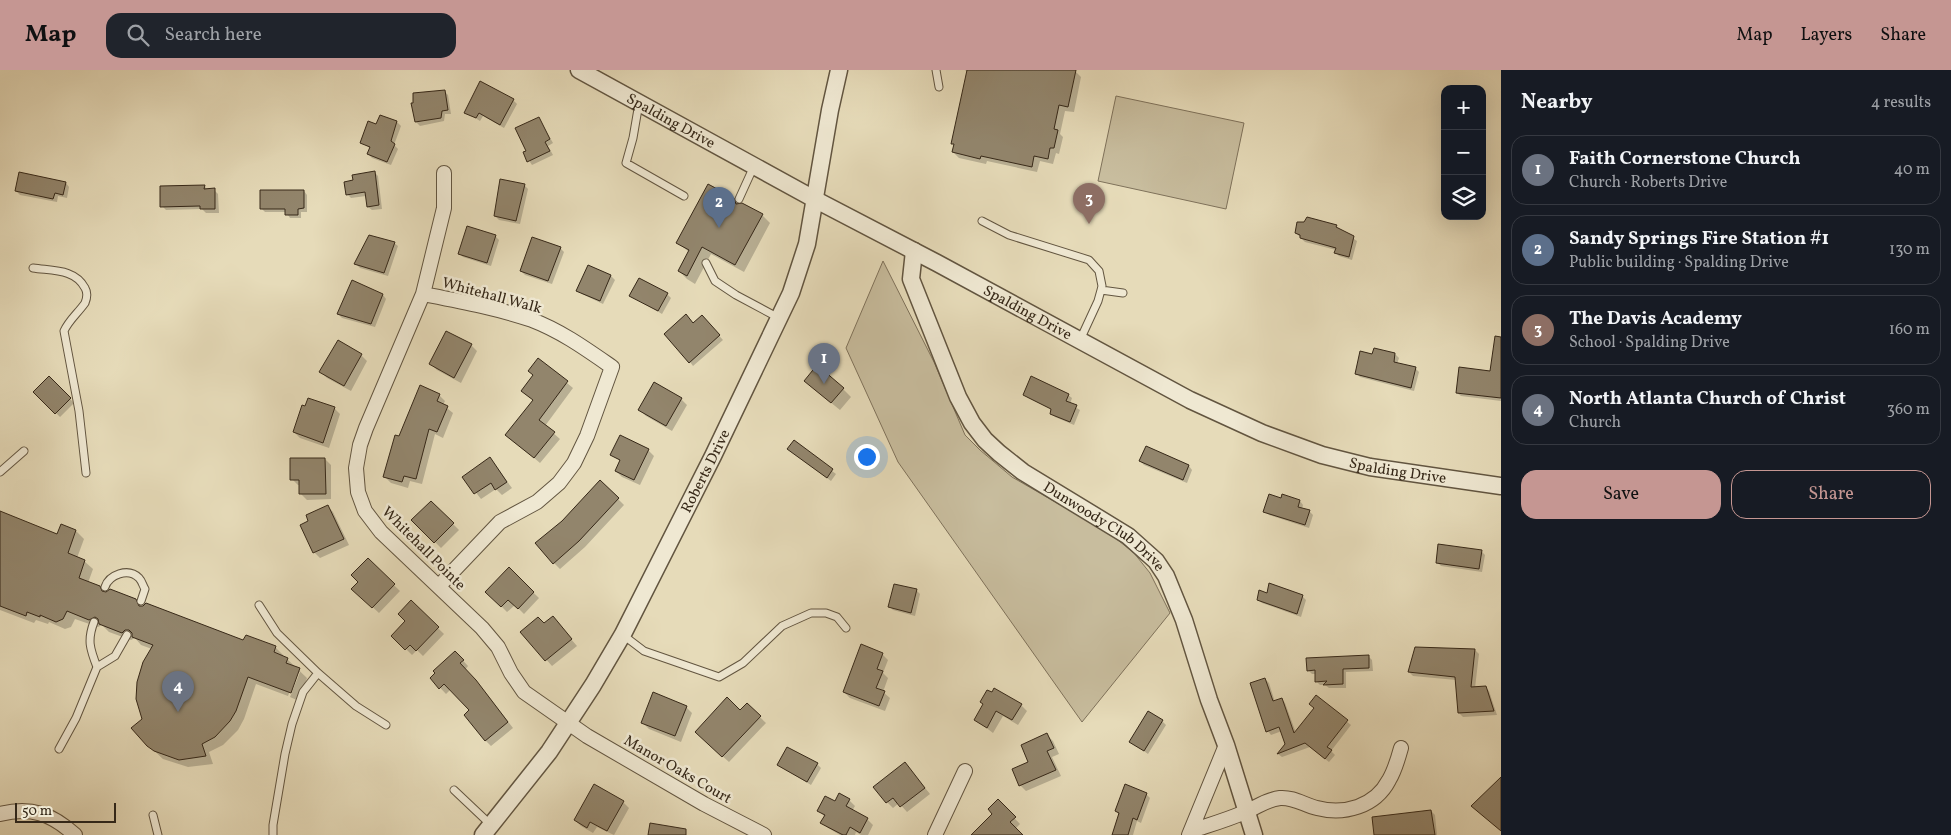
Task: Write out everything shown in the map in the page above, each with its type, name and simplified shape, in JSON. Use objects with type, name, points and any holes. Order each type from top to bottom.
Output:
[{"type":"street","name":"Spalding Drive","points":[[579,70],[816,200],[1190,400],[1275,439],[1322,455],[1370,467],[1501,486]]},
{"type":"street","name":"Roberts Drive","points":[[487,830],[573,726],[593,685],[623,634],[709,464],[791,293],[800,267],[816,200],[830,110],[839,70]]},
{"type":"street","name":"Whitehall Pointe","points":[[444,173],[444,208],[423,294],[360,445],[356,468],[358,492],[365,511],[380,532],[439,586],[498,646],[511,673],[524,692],[573,726]]},
{"type":"street","name":"Dunwoody Club Drive","points":[[914,251],[910,279],[958,397],[972,423],[992,447],[1023,472],[1128,536],[1156,561],[1166,576],[1226,745],[1254,835]]},
{"type":"street","name":"Whitehall Walk","points":[[423,294],[532,320],[576,341],[612,366],[588,436],[574,463],[559,483],[537,502],[500,522],[439,586]]},
{"type":"street","name":"Manor Oaks Court","points":[[573,726],[704,804],[764,835]]},
{"type":"street","points":[[1190,833],[1226,745]]},
{"type":"street","points":[[1190,833],[1247,812],[1262,802],[1283,798],[1296,800],[1328,811],[1344,811],[1358,808],[1374,799],[1386,786],[1401,748]]},
{"type":"street","points":[[935,835],[965,771]]},
{"type":"street","points":[[0,814],[31,810],[51,817],[76,835]]},
{"type":"lane","points":[[936,70],[939,87]]},
{"type":"lane","points":[[639,103],[633,138],[626,163],[684,196]]},
{"type":"lane","points":[[739,199],[754,166]]},
{"type":"lane","points":[[982,221],[1009,235],[1089,260],[1099,271],[1102,286],[1098,301],[1080,340]]},
{"type":"lane","points":[[706,263],[715,281],[736,295],[779,318]]},
{"type":"lane","points":[[33,268],[69,272],[81,281],[87,292],[86,301],[68,322],[64,331],[79,411],[86,472]]},
{"type":"lane","points":[[1101,290],[1124,293]]},
{"type":"lane","points":[[0,472],[24,452]]},
{"type":"lane","points":[[105,587],[107,580],[114,576],[124,572],[133,574],[139,578],[145,589],[141,602]]},
{"type":"lane","points":[[259,605],[277,634],[318,674],[356,706],[386,725]]},
{"type":"lane","points":[[623,634],[644,651],[719,677],[743,663],[782,626],[811,613],[826,613],[836,617],[846,628]]},
{"type":"lane","points":[[94,622],[89,634],[90,650],[97,667]]},
{"type":"lane","points":[[59,749],[76,718],[97,667],[115,656],[127,635]]},
{"type":"lane","points":[[274,835],[273,825],[292,724],[303,692],[318,674]]},
{"type":"lane","points":[[454,790],[487,830]]},
{"type":"lane","points":[[153,816],[158,835]]},
{"type":"shaded area","points":[[1116,96],[1244,123],[1226,209],[1098,181]]},
{"type":"shaded area","points":[[883,261],[934,362],[965,435],[1012,477],[1109,533],[1134,553],[1150,573],[1170,613],[1082,722],[898,462],[846,348]]},
{"type":"building","points":[[967,70],[1076,70],[1068,107],[1059,105],[1054,129],[1058,130],[1054,148],[1050,148],[1048,159],[1034,156],[1032,167],[981,156],[980,159],[952,152],[954,144],[951,144]]},
{"type":"building","points":[[480,81],[514,99],[500,125],[479,113],[476,118],[464,113]]},
{"type":"building","points":[[445,90],[448,110],[442,111],[441,118],[415,122],[411,103],[413,103],[413,93]]},
{"type":"building","points":[[380,115],[397,121],[391,141],[395,144],[387,162],[367,154],[370,147],[360,143],[368,121],[376,124]]},
{"type":"building","points":[[539,117],[550,139],[545,142],[550,151],[527,162],[523,152],[526,151],[515,128]]},
{"type":"building","points":[[375,171],[379,205],[367,207],[365,192],[346,195],[344,182],[353,180],[352,175]]},
{"type":"building","points":[[19,172],[66,182],[63,195],[55,193],[53,199],[15,191]]},
{"type":"building","points":[[500,179],[525,184],[516,221],[494,216]]},
{"type":"building","points":[[708,184],[734,198],[736,204],[742,203],[763,214],[735,265],[702,247],[687,276],[678,271],[689,250],[676,243]]},
{"type":"building","points":[[205,185],[204,189],[215,188],[215,209],[200,209],[200,206],[160,207],[160,186]]},
{"type":"building","points":[[260,190],[304,190],[304,208],[298,209],[298,215],[285,215],[285,209],[260,209]]},
{"type":"building","points":[[1307,217],[1337,225],[1336,227],[1354,236],[1349,257],[1334,253],[1336,248],[1300,238],[1300,235],[1295,233],[1297,222],[1304,222]]},
{"type":"building","points":[[467,226],[496,235],[487,263],[458,254]]},
{"type":"building","points":[[369,235],[395,242],[384,273],[354,264]]},
{"type":"building","points":[[532,237],[561,247],[548,281],[520,271]]},
{"type":"building","points":[[588,265],[611,275],[600,301],[576,291]]},
{"type":"building","points":[[639,278],[668,293],[658,311],[629,296]]},
{"type":"building","points":[[352,280],[383,294],[371,324],[337,314]]},
{"type":"building","points":[[686,314],[693,323],[702,315],[720,335],[689,363],[664,334]]},
{"type":"building","points":[[446,331],[472,344],[454,378],[429,364]]},
{"type":"building","points":[[1495,336],[1501,337],[1501,398],[1456,393],[1459,367],[1490,371]]},
{"type":"building","points":[[338,340],[362,354],[344,386],[319,372]]},
{"type":"building","points":[[1374,348],[1395,353],[1394,362],[1416,367],[1411,388],[1355,374],[1360,351],[1372,354]]},
{"type":"building","points":[[538,358],[568,381],[539,420],[555,432],[534,458],[505,435],[533,400],[521,391],[533,375],[528,371]]},
{"type":"building","points":[[817,365],[844,388],[831,403],[804,381]]},
{"type":"building","points":[[49,376],[71,398],[55,414],[33,392]]},
{"type":"building","points":[[1031,376],[1069,394],[1066,401],[1077,405],[1070,422],[1050,414],[1051,409],[1023,395]]},
{"type":"building","points":[[654,382],[682,398],[666,426],[638,410]]},
{"type":"building","points":[[420,385],[440,394],[437,401],[448,406],[437,432],[429,429],[416,479],[404,476],[402,482],[383,477],[395,435],[399,436]]},
{"type":"building","points":[[308,398],[335,407],[323,443],[293,432],[302,405],[305,406]]},
{"type":"building","points":[[620,435],[649,449],[634,480],[615,471],[620,460],[610,455]]},
{"type":"building","points":[[794,440],[833,469],[827,478],[787,449]]},
{"type":"building","points":[[1146,446],[1189,465],[1183,480],[1139,461]]},
{"type":"building","points":[[490,457],[507,482],[495,490],[491,483],[474,494],[462,477]]},
{"type":"building","points":[[290,458],[325,458],[326,494],[299,494],[299,480],[290,480]]},
{"type":"building","points":[[600,480],[619,498],[579,541],[553,564],[535,543],[562,521]]},
{"type":"building","points":[[1269,494],[1281,498],[1282,494],[1300,500],[1298,507],[1310,510],[1305,525],[1263,512]]},
{"type":"building","points":[[431,501],[454,523],[434,543],[411,520]]},
{"type":"building","points":[[328,505],[344,539],[313,553],[300,525],[308,521],[306,515]]},
{"type":"building","points":[[0,511],[57,534],[61,524],[76,530],[68,553],[85,560],[79,578],[100,586],[102,591],[106,592],[110,589],[136,599],[139,606],[143,606],[146,603],[243,640],[246,635],[276,646],[274,652],[288,658],[286,663],[300,668],[291,693],[248,677],[236,711],[230,721],[215,737],[202,744],[206,756],[179,760],[154,751],[131,728],[142,719],[136,699],[137,682],[143,662],[153,645],[132,637],[132,633],[129,630],[125,630],[122,633],[99,624],[98,619],[95,617],[89,620],[67,611],[63,619],[56,622],[27,612],[26,616],[0,606]]},
{"type":"building","points":[[1438,544],[1482,550],[1479,569],[1436,563]]},
{"type":"building","points":[[368,558],[395,584],[372,608],[351,589],[358,582],[351,575]]},
{"type":"building","points":[[509,567],[534,592],[518,609],[508,600],[501,607],[485,592]]},
{"type":"building","points":[[1269,583],[1303,595],[1297,614],[1257,600],[1259,590],[1267,593]]},
{"type":"building","points":[[894,584],[917,589],[911,613],[888,607]]},
{"type":"building","points":[[411,600],[439,627],[416,651],[410,645],[405,650],[391,636],[405,621],[398,614]]},
{"type":"building","points":[[553,616],[572,639],[545,661],[520,632],[538,617],[544,623]]},
{"type":"building","points":[[861,644],[883,653],[877,669],[883,671],[876,688],[885,691],[879,706],[843,692]]},
{"type":"building","points":[[1415,647],[1475,649],[1471,687],[1486,686],[1494,711],[1458,713],[1455,677],[1408,672]]},
{"type":"building","points":[[455,651],[464,660],[460,663],[476,680],[508,722],[485,741],[464,715],[469,710],[444,684],[439,689],[430,678],[435,673],[433,671]]},
{"type":"building","points":[[1369,655],[1369,668],[1343,669],[1343,684],[1323,685],[1327,681],[1315,682],[1315,670],[1307,671],[1306,658]]},
{"type":"building","points":[[1265,678],[1273,701],[1282,698],[1294,733],[1314,708],[1309,704],[1316,695],[1348,720],[1327,747],[1332,750],[1325,759],[1305,743],[1277,754],[1285,744],[1279,727],[1266,732],[1250,683]]},
{"type":"building","points":[[994,688],[1022,704],[1012,720],[996,711],[987,728],[974,720],[983,704],[980,702],[987,690],[992,692]]},
{"type":"building","points":[[653,692],[687,706],[675,736],[641,723]]},
{"type":"building","points":[[727,697],[740,710],[747,703],[761,716],[722,757],[695,732]]},
{"type":"building","points":[[1148,711],[1163,720],[1144,751],[1129,742]]},
{"type":"building","points":[[1047,733],[1054,748],[1047,751],[1056,770],[1019,786],[1012,769],[1028,762],[1021,745]]},
{"type":"building","points":[[787,747],[818,763],[807,782],[777,765]]},
{"type":"building","points":[[905,762],[925,788],[900,807],[893,798],[886,803],[873,787]]},
{"type":"building","points":[[1501,777],[1501,831],[1471,806]]},
{"type":"building","points":[[594,784],[624,801],[607,831],[590,822],[587,828],[574,820]]},
{"type":"building","points":[[1125,784],[1147,793],[1137,820],[1133,818],[1128,835],[1112,835],[1119,813],[1115,811]]},
{"type":"building","points":[[839,793],[850,799],[846,806],[868,818],[860,833],[850,827],[846,835],[843,835],[820,823],[825,815],[817,811],[825,796],[835,801]]},
{"type":"building","points":[[998,799],[1016,817],[1010,822],[1023,835],[971,835],[992,814],[988,809]]},
{"type":"building","points":[[1431,810],[1435,835],[1374,835],[1372,817]]},
{"type":"building","points":[[650,823],[686,829],[686,835],[648,835]]},
{"type":"place","name":"The Davis Academy","points":[[1089,224]]},
{"type":"place","name":"Sandy Springs Fire Station #1","points":[[719,228]]},
{"type":"place","name":"Faith Cornerstone Church","points":[[824,384]]},
{"type":"place","name":"North Atlanta Church of Christ","points":[[178,712]]}]
